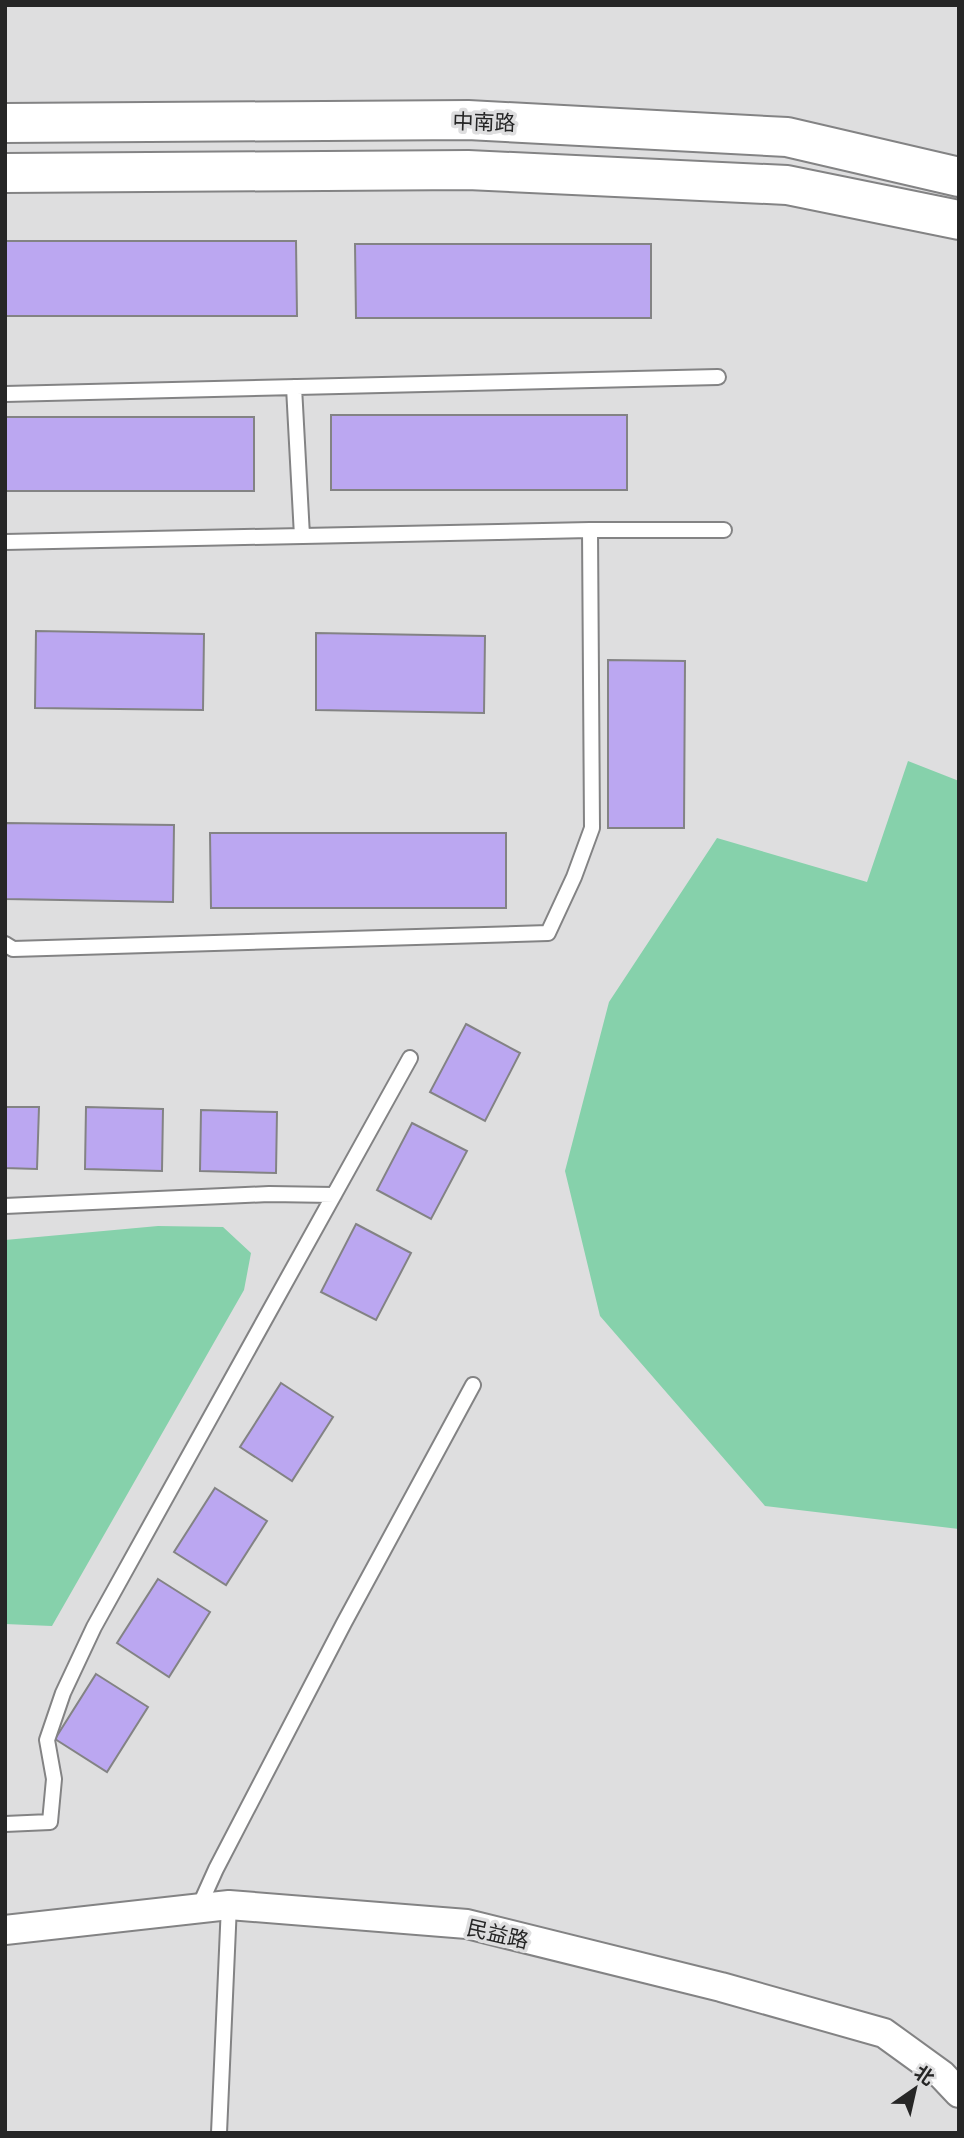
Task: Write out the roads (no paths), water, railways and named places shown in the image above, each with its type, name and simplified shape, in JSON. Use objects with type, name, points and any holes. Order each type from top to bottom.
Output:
[{"type":"main road","name":"中南路","points":[[5,123],[468,120],[788,137],[959,177]]},
{"type":"main road","points":[[5,173],[468,170],[760,183],[787,185],[959,220]]},
{"type":"street","name":"民益路","points":[[5,1930],[229,1905],[467,1924],[721,1987],[884,2033],[942,2076],[959,2094]]},
{"type":"lane","points":[[5,394],[718,377]]},
{"type":"lane","points":[[294,387],[302,536]]},
{"type":"lane","points":[[5,944],[13,949],[548,933],[592,828],[590,530]]},
{"type":"lane","points":[[5,541],[724,530]]},
{"type":"lane","points":[[5,1824],[50,1822],[54,1779],[47,1740],[63,1693],[94,1627],[410,1058]]},
{"type":"lane","points":[[5,1206],[269,1194],[334,1195]]},
{"type":"lane","points":[[198,1909],[216,1869],[344,1623],[474,1385]]},
{"type":"lane","points":[[219,2133],[229,1905]]}]
